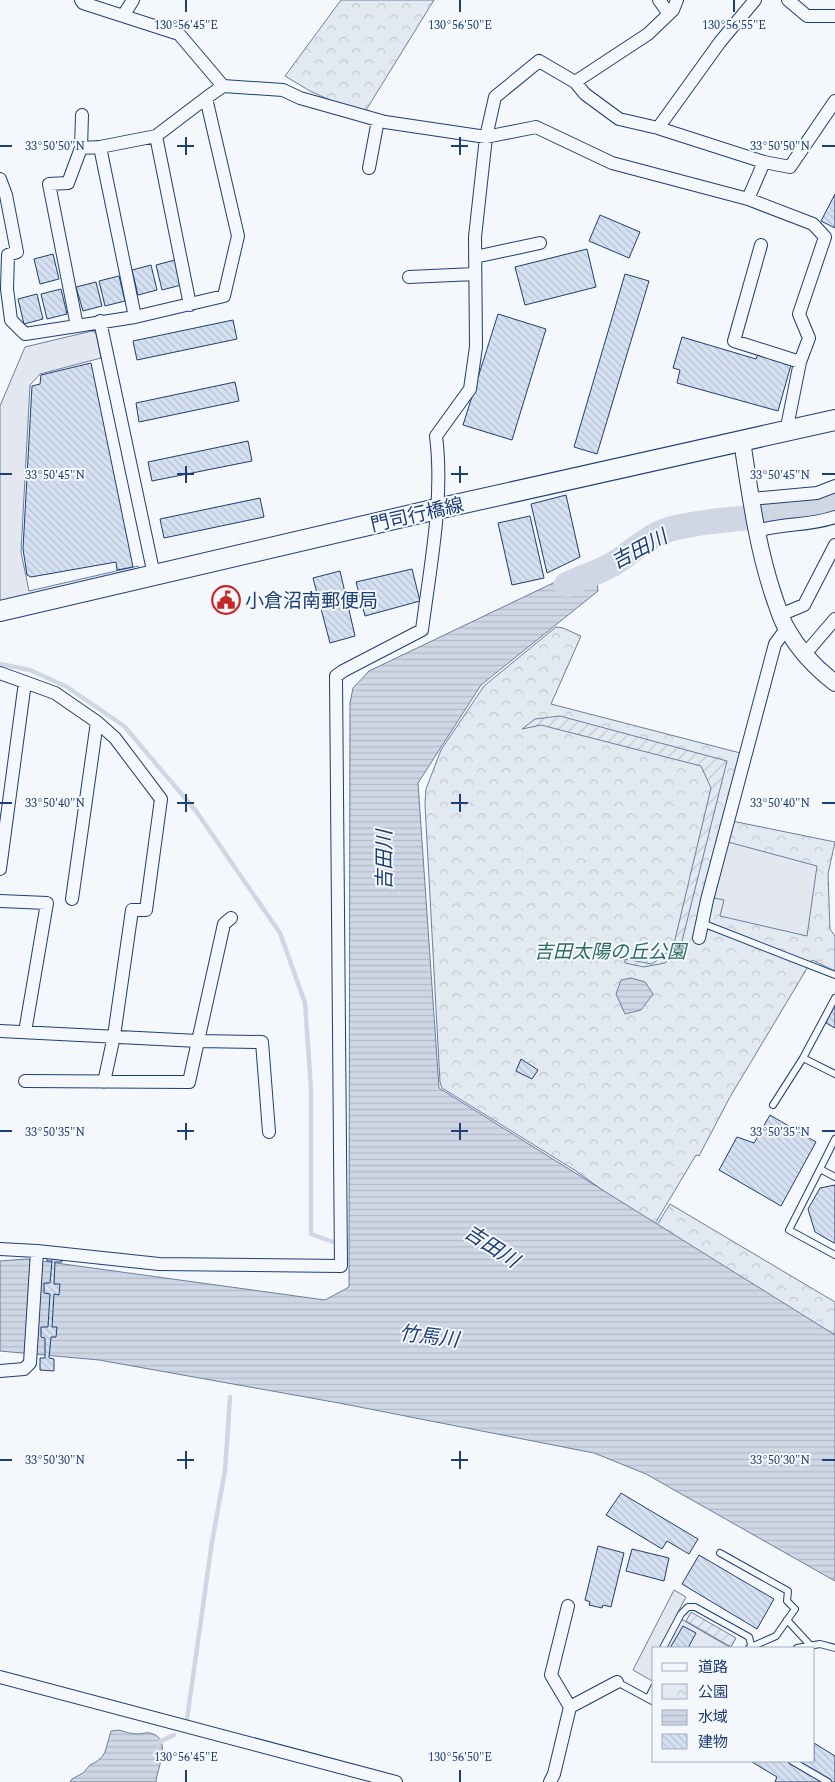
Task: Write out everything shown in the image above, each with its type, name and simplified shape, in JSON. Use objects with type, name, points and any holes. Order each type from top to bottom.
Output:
[{"type":"main road","name":"門司行橋線","points":[[0,611],[436,509],[835,420]]},
{"type":"street","points":[[81,0],[179,34],[223,86]]},
{"type":"street","points":[[123,16],[133,0]]},
{"type":"street","points":[[659,0],[669,14]]},
{"type":"street","points":[[574,82],[648,34],[673,10],[676,0]]},
{"type":"street","points":[[658,128],[720,42],[755,0]]},
{"type":"street","points":[[788,0],[807,16],[835,16]]},
{"type":"street","points":[[0,1249],[37,1254],[159,1264],[341,1266],[336,676],[422,630],[436,509],[439,459],[436,436],[470,389],[476,347],[475,237],[486,137],[495,97],[539,61],[574,82],[585,94],[619,119],[658,128],[764,162],[790,167],[835,101]]},
{"type":"street","points":[[81,148],[100,147],[156,136],[223,86],[283,90],[300,98],[378,120],[486,137],[536,127],[612,163],[748,199],[813,224],[825,237],[798,314],[809,338],[800,362],[786,432]]},
{"type":"street","points":[[0,179],[6,195],[16,252],[8,255],[3,294],[11,320],[25,334],[135,317],[224,296],[238,236],[206,98]]},
{"type":"street","points":[[77,326],[49,184],[68,183],[81,148],[82,115]]},
{"type":"street","points":[[369,168],[378,120]]},
{"type":"street","points":[[156,136],[190,305]]},
{"type":"street","points":[[100,147],[135,317]]},
{"type":"street","points":[[748,199],[764,162]]},
{"type":"street","points":[[475,257],[540,243]]},
{"type":"street","points":[[761,245],[734,341],[800,362]]},
{"type":"street","points":[[409,277],[475,274]]},
{"type":"street","points":[[100,321],[154,575]]},
{"type":"street","points":[[742,441],[768,580],[783,622],[806,654],[835,683]]},
{"type":"street","points":[[752,501],[817,493],[835,486]]},
{"type":"street","points":[[757,527],[766,529],[835,517]]},
{"type":"street","points":[[699,938],[775,644],[783,622],[804,605],[835,545]]},
{"type":"street","points":[[806,654],[835,619]]},
{"type":"street","points":[[0,673],[55,692],[97,722],[115,738],[161,800],[146,910],[132,910],[114,1036],[104,1082]]},
{"type":"street","points":[[0,869],[25,682]]},
{"type":"street","points":[[72,899],[97,722]]},
{"type":"street","points":[[0,901],[47,903],[25,1032]]},
{"type":"street","points":[[25,1082],[189,1082],[224,924],[231,918]]},
{"type":"street","points":[[0,1031],[262,1042],[269,1132]]},
{"type":"street","points":[[0,1371],[24,1369],[30,1363],[37,1254]]},
{"type":"street","points":[[550,1782],[554,1774],[570,1707],[551,1675],[568,1606]]},
{"type":"street","points":[[0,1677],[396,1782]]},
{"type":"street","points":[[570,1707],[616,1682]]},
{"type":"lane","points":[[702,923],[835,975]]},
{"type":"lane","points":[[774,1105],[804,1058],[835,998]]},
{"type":"lane","points":[[804,1058],[835,1074]]},
{"type":"lane","points":[[835,1139],[789,1230],[835,1255]]},
{"type":"lane","points":[[820,1169],[835,1176]]},
{"type":"lane","points":[[720,1553],[788,1591],[787,1601],[795,1609],[776,1636],[753,1647]]},
{"type":"lane","points":[[664,1647],[681,1614],[688,1607],[695,1607],[749,1637],[751,1647]]},
{"type":"lane","points":[[787,1620],[811,1646]]},
{"type":"lane","points":[[804,1647],[820,1644],[835,1648]]},
{"type":"lane","points":[[616,1682],[651,1701]]},
{"type":"lane","points":[[794,1762],[828,1782]]},
{"type":"green space","points":[[341,0],[434,0],[363,115],[310,91],[285,76]]},
{"type":"green space","name":"吉田太陽の丘公園","points":[[556,627],[581,636],[551,704],[748,755],[732,821],[835,842],[828,874],[830,929],[835,936],[835,971],[812,960],[730,1097],[699,1156],[696,1155],[653,1227],[576,1171],[442,1088],[440,1082],[425,804],[426,789],[441,750],[484,686]]},
{"type":"green space","points":[[560,716],[727,761],[681,945],[665,963],[644,967],[625,963],[625,959],[652,964],[673,948],[711,788],[701,766],[541,725],[522,729],[535,719]]},
{"type":"green space","points":[[670,1204],[835,1302],[835,1335],[655,1228]]},
{"type":"green space","points":[[691,1612],[736,1638],[731,1647],[686,1621]]},
{"type":"shaded area","points":[[92,331],[96,333],[101,358],[40,374],[30,385],[21,552],[29,591],[138,566],[139,568],[0,601],[0,406],[25,347]]},
{"type":"shaded area","points":[[728,842],[817,866],[807,936],[720,916],[724,900],[714,898]]},
{"type":"shaded area","points":[[674,1590],[686,1597],[676,1616],[729,1647],[652,1647],[652,1681],[633,1670]]},
{"type":"water","name":"竹馬川","points":[[595,563],[598,591],[481,685],[418,783],[439,1088],[835,1335],[835,1581],[646,1474],[594,1453],[339,1403],[99,1360],[0,1351],[0,1261],[27,1259],[325,1300],[349,1287],[350,703],[353,688],[369,671]]},
{"type":"water","points":[[631,978],[645,982],[653,994],[641,1010],[625,1014],[616,994],[621,980]]},
{"type":"water","points":[[119,1730],[136,1734],[150,1733],[157,1736],[161,1741],[162,1754],[156,1782],[70,1782],[102,1757],[111,1731]]},
{"type":"building","points":[[835,194],[835,228],[821,221]]},
{"type":"building","points":[[600,215],[640,232],[629,258],[589,241]]},
{"type":"building","points":[[587,249],[596,287],[525,305],[515,267]]},
{"type":"building","points":[[53,254],[59,279],[40,284],[34,259]]},
{"type":"building","points":[[175,260],[181,285],[162,290],[156,265]]},
{"type":"building","points":[[151,265],[157,290],[138,295],[132,270]]},
{"type":"building","points":[[625,274],[649,281],[597,454],[574,447]]},
{"type":"building","points":[[119,276],[125,301],[105,306],[99,281]]},
{"type":"building","points":[[96,282],[102,306],[83,311],[76,287]]},
{"type":"building","points":[[61,289],[67,314],[47,319],[41,294]]},
{"type":"building","points":[[37,294],[43,319],[24,324],[18,299]]},
{"type":"building","points":[[498,314],[546,329],[512,440],[463,425]]},
{"type":"building","points":[[233,320],[237,339],[137,360],[133,341]]},
{"type":"building","points":[[682,337],[756,359],[759,352],[791,365],[778,411],[677,383],[680,370],[673,368]]},
{"type":"building","points":[[91,363],[133,567],[117,570],[116,562],[31,577],[27,575],[23,549],[32,386],[40,384],[41,375]]},
{"type":"building","points":[[235,382],[239,401],[139,422],[136,403]]},
{"type":"building","points":[[248,441],[252,461],[152,481],[148,462]]},
{"type":"building","points":[[566,495],[580,557],[547,573],[531,504]]},
{"type":"building","points":[[260,498],[264,517],[164,538],[160,519]]},
{"type":"building","points":[[530,516],[544,578],[512,585],[498,523]]},
{"type":"building","points":[[412,569],[420,601],[365,616],[356,582]]},
{"type":"building","points":[[340,571],[355,636],[330,643],[313,578]]},
{"type":"building","points":[[835,1003],[835,1028],[826,1023]]},
{"type":"building","points":[[521,1059],[538,1070],[532,1079],[516,1071]]},
{"type":"building","points":[[770,1115],[816,1142],[781,1206],[719,1170],[737,1137],[754,1143]]},
{"type":"building","points":[[835,1185],[834,1243],[815,1232],[808,1209],[820,1188]]},
{"type":"building","points":[[47,1251],[62,1252],[62,1262],[55,1262],[54,1284],[60,1284],[59,1295],[54,1294],[52,1327],[57,1327],[56,1337],[51,1337],[49,1358],[54,1359],[54,1371],[40,1370],[40,1358],[45,1358],[45,1338],[41,1337],[41,1327],[48,1327],[50,1294],[44,1293],[44,1283],[50,1283],[52,1261],[47,1261]]},
{"type":"building","points":[[621,1493],[698,1539],[689,1554],[667,1541],[662,1549],[606,1515]]},
{"type":"building","points":[[598,1546],[624,1553],[611,1607],[603,1605],[602,1608],[589,1605],[590,1602],[585,1600]]},
{"type":"building","points":[[632,1549],[669,1558],[664,1581],[626,1571]]},
{"type":"building","points":[[699,1555],[774,1599],[757,1629],[682,1584]]},
{"type":"building","points":[[683,1626],[696,1633],[689,1647],[671,1647]]},
{"type":"building","points":[[815,1744],[835,1756],[835,1782],[775,1782],[777,1777],[752,1762],[815,1762]]},
{"type":"waterway","name":"吉田川","points":[[566,585],[609,566],[650,538],[666,530],[716,521],[798,515],[817,511],[835,501]]},
{"type":"waterway","points":[[0,664],[30,670],[67,687],[124,726],[196,811],[280,933],[305,1003],[311,1088],[311,1234],[336,1243]]},
{"type":"waterway","points":[[187,1719],[212,1542],[225,1471],[230,1397]]},
{"type":"waterway","points":[[158,1745],[161,1741],[174,1735]]},
{"type":"place","name":"小倉沼南郵便局","points":[[226,600]]}]
